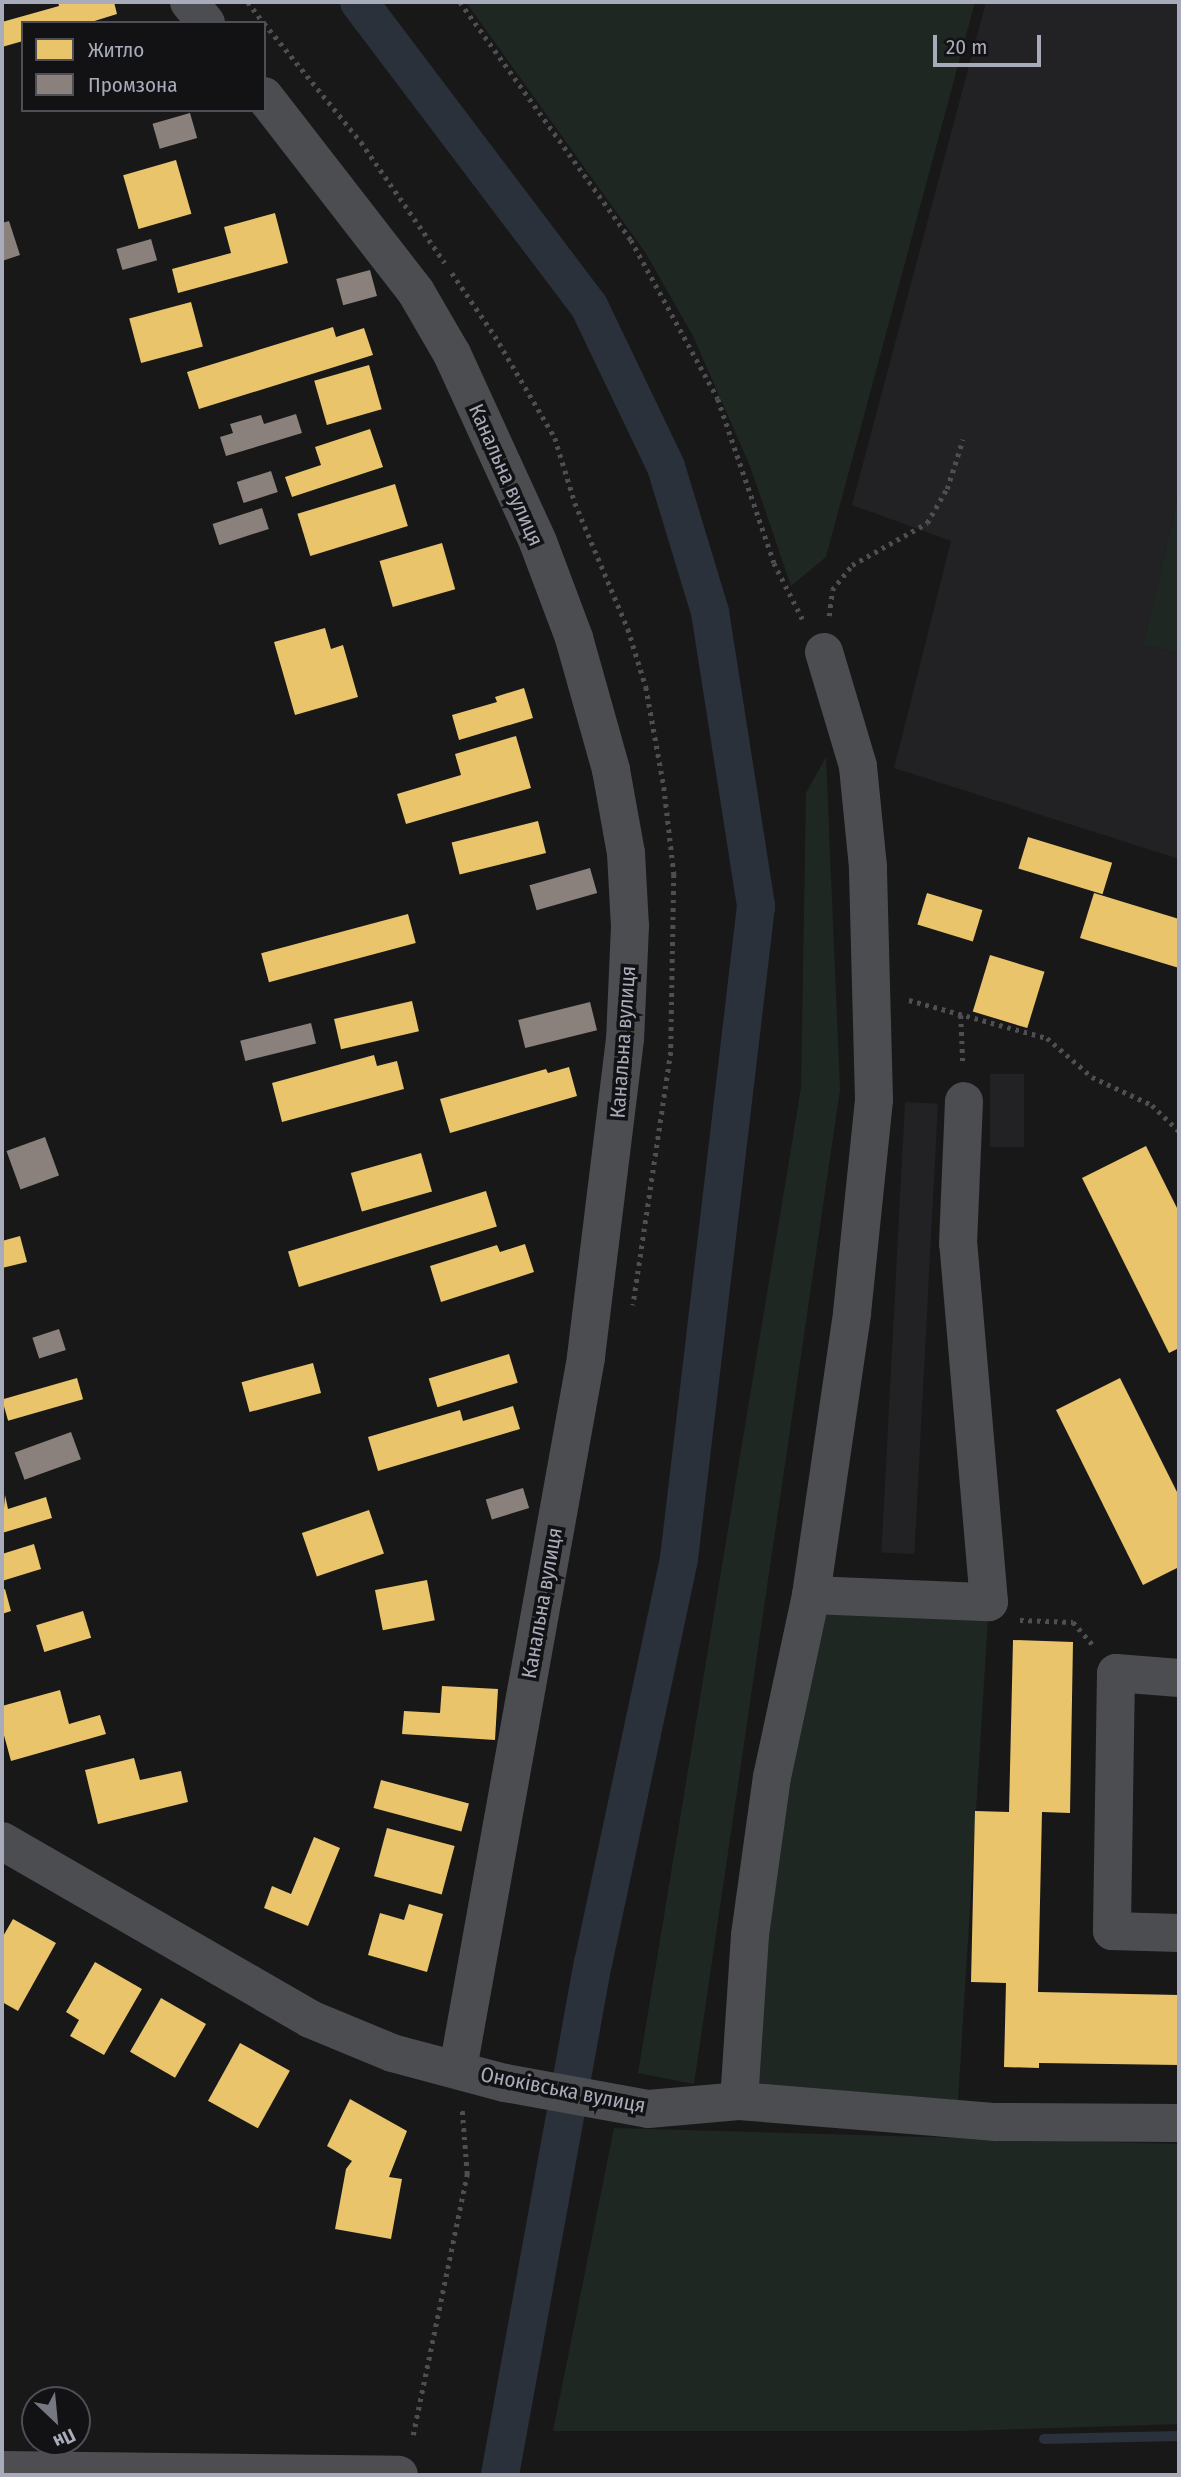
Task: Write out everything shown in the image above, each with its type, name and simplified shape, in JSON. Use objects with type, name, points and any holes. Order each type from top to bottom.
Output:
[{"type":"highway","points":[[2,2470],[399,2475]]},
{"type":"street","points":[[189,2],[204,21]]},
{"type":"street","name":"Канальна вулиця","points":[[266,99],[416,292],[452,355],[538,542],[574,638],[611,770],[626,853],[630,926],[625,1039],[588,1345],[458,2068]]},
{"type":"street","points":[[739,2101],[750,1935],[772,1777],[811,1595],[852,1313],[874,1100],[871,972],[858,766],[824,652]]},
{"type":"street","points":[[811,1595],[989,1602],[958,1244],[964,1101]]},
{"type":"street","points":[[1179,1678],[1116,1673],[1112,1931],[1179,1933]]},
{"type":"street","name":"Оноківська вулиця","points":[[2,1841],[310,2019],[392,2053],[458,2068],[505,2083],[648,2109],[739,2101],[996,2122],[1179,2123]]},
{"type":"path","points":[[248,2],[262,21]]},
{"type":"path","points":[[460,2],[631,240],[718,399],[774,563],[792,604],[824,652]]},
{"type":"path","points":[[266,25],[361,142],[495,336],[555,439],[646,687],[674,874],[671,1052],[633,1309]]},
{"type":"path","points":[[824,652],[832,590],[852,565],[927,523],[947,489],[962,439]]},
{"type":"path","points":[[871,972],[911,1001],[1048,1038],[1092,1077],[1152,1105],[1179,1131]]},
{"type":"path","points":[[961,1014],[964,1101]]},
{"type":"path","points":[[989,1602],[1022,1620],[1073,1622],[1116,1673]]},
{"type":"path","points":[[413,2435],[467,2174],[458,2068]]},
{"type":"shaded area","points":[[466,2],[975,2],[826,557],[791,586],[750,466],[693,336],[645,252]]},
{"type":"shaded area","points":[[986,2],[1179,2],[1179,493],[1143,645],[1179,653],[1179,859],[894,768],[951,541],[852,505]]},
{"type":"shaded area","points":[[1179,493],[1179,653],[1143,645]]},
{"type":"shaded area","points":[[826,757],[840,1090],[694,2084],[638,2073],[801,1088],[806,793]]},
{"type":"shaded area","points":[[990,1074],[1024,1074],[1024,1147],[990,1147]]},
{"type":"shaded area","points":[[905,1102],[938,1104],[914,1554],[881,1552]]},
{"type":"shaded area","points":[[811,1595],[989,1602],[957,2117],[739,2101]]},
{"type":"shaded area","points":[[614,2128],[1179,2144],[1179,2424],[961,2431],[553,2431]]},
{"type":"building: Житло","points":[[58,2],[114,2],[117,14],[94,21],[21,21],[21,42],[2,47],[2,22],[59,6]]},
{"type":"building: Житло","points":[[176,160],[191,214],[139,229],[123,175]]},
{"type":"building: Житло","points":[[275,213],[288,263],[178,293],[172,269],[231,253],[224,227]]},
{"type":"building: Житло","points":[[191,302],[203,346],[141,363],[129,319]]},
{"type":"building: Житло","points":[[333,327],[336,337],[364,328],[373,355],[199,409],[187,372]]},
{"type":"building: Житло","points":[[369,365],[382,409],[327,425],[314,381]]},
{"type":"building: Житло","points":[[370,429],[383,467],[292,497],[285,477],[321,465],[315,447]]},
{"type":"building: Житло","points":[[395,484],[408,526],[310,556],[297,514]]},
{"type":"building: Житло","points":[[442,543],[455,589],[393,607],[380,561]]},
{"type":"building: Житло","points":[[325,628],[331,649],[343,645],[358,697],[295,715],[274,642]]},
{"type":"building: Житло","points":[[524,688],[533,718],[459,740],[452,715],[497,702],[495,697]]},
{"type":"building: Житло","points":[[516,736],[531,788],[406,824],[397,794],[461,775],[455,754]]},
{"type":"building: Житло","points":[[538,821],[546,853],[460,875],[452,843]]},
{"type":"building: Житло","points":[[1028,837],[1112,863],[1103,894],[1018,869]]},
{"type":"building: Житло","points":[[927,893],[982,910],[973,942],[917,925]]},
{"type":"building: Житло","points":[[1094,893],[1179,919],[1179,968],[1080,938]]},
{"type":"building: Житло","points":[[408,914],[416,943],[269,982],[261,953]]},
{"type":"building: Житло","points":[[990,955],[1045,972],[1027,1028],[973,1011]]},
{"type":"building: Житло","points":[[412,1001],[419,1031],[341,1049],[334,1019]]},
{"type":"building: Житло","points":[[374,1055],[377,1066],[397,1061],[404,1089],[282,1122],[272,1083]]},
{"type":"building: Житло","points":[[569,1067],[577,1096],[450,1133],[440,1099],[546,1069],[548,1073]]},
{"type":"building: Житло","points":[[1146,1146],[1179,1212],[1179,1348],[1169,1353],[1082,1178]]},
{"type":"building: Житло","points":[[421,1153],[432,1191],[362,1212],[351,1173]]},
{"type":"building: Житло","points":[[486,1191],[497,1226],[299,1287],[288,1252]]},
{"type":"building: Житло","points":[[20,1236],[27,1262],[2,1268],[2,1241]]},
{"type":"building: Житло","points":[[525,1244],[534,1272],[441,1302],[430,1266],[497,1245],[500,1252]]},
{"type":"building: Житло","points":[[509,1354],[518,1383],[437,1407],[429,1379]]},
{"type":"building: Житло","points":[[313,1363],[321,1393],[250,1412],[242,1382]]},
{"type":"building: Житло","points":[[77,1378],[83,1399],[8,1421],[2,1399]]},
{"type":"building: Житло","points":[[1120,1378],[1179,1496],[1179,1567],[1143,1585],[1056,1410]]},
{"type":"building: Житло","points":[[513,1406],[520,1429],[378,1471],[368,1437],[460,1410],[463,1421]]},
{"type":"building: Житло","points":[[5,1495],[8,1509],[46,1497],[52,1518],[2,1533]]},
{"type":"building: Житло","points":[[369,1510],[384,1553],[317,1577],[302,1533]]},
{"type":"building: Житло","points":[[34,1544],[41,1569],[2,1581],[2,1554]]},
{"type":"building: Житло","points":[[427,1580],[435,1620],[383,1630],[375,1590]]},
{"type":"building: Житло","points":[[5,1589],[11,1611],[2,1614],[2,1590]]},
{"type":"building: Житло","points":[[83,1611],[91,1638],[44,1652],[36,1625]]},
{"type":"building: Житло","points":[[1013,1640],[1073,1642],[1070,1813],[1042,1812],[1038,1992],[1179,1995],[1179,2065],[1039,2063],[1039,2068],[1004,2067],[1006,1983],[971,1982],[975,1811],[1009,1812]]},
{"type":"building: Житло","points":[[442,1686],[498,1689],[495,1740],[402,1734],[404,1711],[440,1713]]},
{"type":"building: Житло","points":[[60,1690],[69,1724],[100,1715],[106,1734],[11,1761],[2,1728],[2,1706]]},
{"type":"building: Житло","points":[[134,1758],[140,1780],[181,1771],[188,1802],[98,1824],[85,1770]]},
{"type":"building: Житло","points":[[381,1780],[469,1804],[461,1832],[373,1808]]},
{"type":"building: Житло","points":[[387,1828],[455,1846],[442,1894],[374,1876]]},
{"type":"building: Житло","points":[[314,1837],[340,1848],[308,1926],[264,1908],[272,1886],[291,1894]]},
{"type":"building: Житло","points":[[409,1904],[443,1914],[427,1972],[368,1955],[380,1913],[404,1920]]},
{"type":"building: Житло","points":[[13,1919],[56,1943],[18,2011],[2,2002],[2,1938]]},
{"type":"building: Житло","points":[[95,1962],[142,1989],[104,2055],[70,2036],[79,2020],[66,2012]]},
{"type":"building: Житло","points":[[161,1998],[206,2024],[175,2078],[130,2052]]},
{"type":"building: Житло","points":[[240,2043],[290,2071],[258,2128],[208,2101]]},
{"type":"building: Житло","points":[[350,2099],[407,2131],[389,2177],[402,2179],[391,2239],[335,2229],[346,2169],[352,2161],[327,2146]]},
{"type":"building: Промзона","points":[[190,113],[197,138],[160,149],[153,124]]},
{"type":"building: Промзона","points":[[9,221],[20,255],[2,261],[2,223]]},
{"type":"building: Промзона","points":[[151,239],[157,260],[122,270],[116,249]]},
{"type":"building: Промзона","points":[[370,270],[377,296],[343,305],[336,279]]},
{"type":"building: Промзона","points":[[296,414],[302,433],[226,456],[220,437],[233,433],[230,424],[261,415],[264,424]]},
{"type":"building: Промзона","points":[[271,471],[278,492],[244,503],[237,482]]},
{"type":"building: Промзона","points":[[262,508],[269,529],[219,545],[213,524]]},
{"type":"building: Промзона","points":[[590,868],[597,893],[537,910],[529,885]]},
{"type":"building: Промзона","points":[[590,1002],[597,1030],[525,1048],[518,1020]]},
{"type":"building: Промзона","points":[[311,1023],[316,1043],[245,1061],[240,1041]]},
{"type":"building: Промзона","points":[[45,1137],[59,1176],[20,1190],[6,1151]]},
{"type":"building: Промзона","points":[[59,1329],[66,1350],[39,1359],[32,1338]]},
{"type":"building: Промзона","points":[[71,1432],[81,1459],[25,1480],[15,1453]]},
{"type":"building: Промзона","points":[[523,1488],[529,1508],[492,1519],[486,1499]]},
{"type":"waterway","points":[[359,2],[589,306],[666,467],[710,612],[756,906],[679,1559],[593,1962],[500,2475]]},
{"type":"waterway","points":[[1044,2439],[1179,2436]]}]
